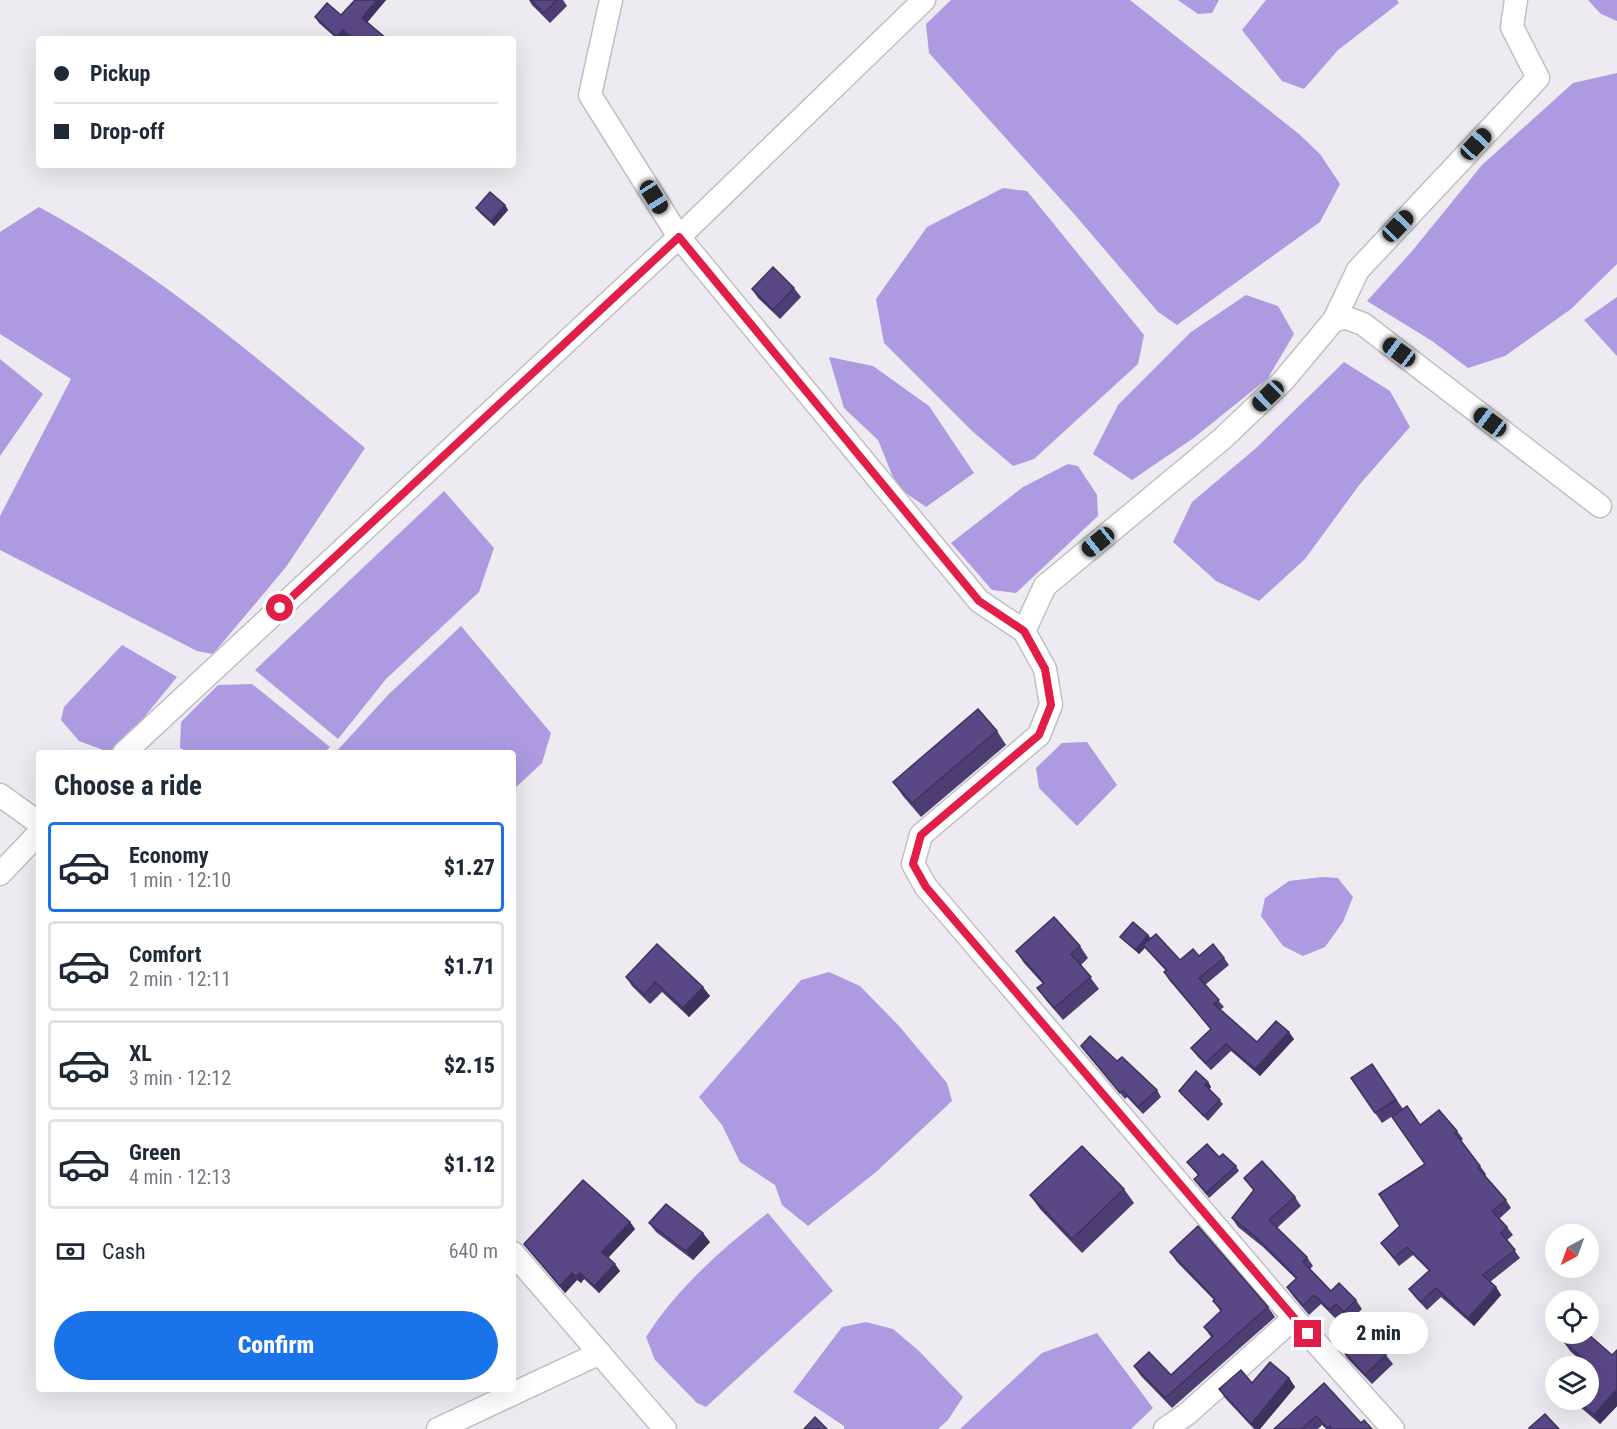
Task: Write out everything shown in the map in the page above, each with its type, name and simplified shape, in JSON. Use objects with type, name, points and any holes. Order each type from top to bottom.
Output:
[{"type":"street","points":[[611,0],[590,95],[679,237],[979,601],[1024,631],[1045,669],[1051,705],[1039,735],[921,835],[913,864],[926,887],[1294,1318],[1393,1429]]},
{"type":"street","points":[[127,750],[679,237],[924,0]]},
{"type":"street","points":[[1024,631],[1045,586],[1222,440],[1283,381],[1334,320],[1358,270],[1538,78],[1512,27],[1516,0]]},
{"type":"street","points":[[1334,320],[1347,318],[1363,324],[1600,506]]},
{"type":"street","points":[[0,795],[36,822]]},
{"type":"street","points":[[0,874],[36,836]]},
{"type":"street","points":[[516,1256],[665,1429]]},
{"type":"street","points":[[1165,1429],[1187,1414],[1294,1318]]},
{"type":"street","points":[[438,1429],[600,1353]]},
{"type":"shaded area","points":[[951,0],[1130,0],[1299,134],[1320,154],[1340,184],[1320,222],[1177,325],[1158,312],[1075,215],[929,53],[926,24]]},
{"type":"shaded area","points":[[1178,0],[1219,0],[1212,13],[1198,14]]},
{"type":"shaded area","points":[[1266,0],[1397,0],[1399,3],[1338,50],[1304,89],[1282,81],[1242,30]]},
{"type":"shaded area","points":[[1588,0],[1617,0],[1617,21],[1601,14]]},
{"type":"shaded area","points":[[1617,73],[1617,264],[1571,309],[1505,356],[1468,368],[1432,341],[1367,301],[1413,250],[1482,165],[1573,83]]},
{"type":"shaded area","points":[[1003,188],[1027,191],[1144,335],[1138,364],[1034,459],[1013,466],[972,431],[884,343],[876,299],[927,227]]},
{"type":"shaded area","points":[[39,207],[83,232],[208,319],[365,448],[286,567],[213,654],[197,651],[0,550],[0,516],[71,379],[0,334],[0,232]]},
{"type":"shaded area","points":[[1246,295],[1278,306],[1294,334],[1268,378],[1195,437],[1132,480],[1093,454],[1118,405],[1191,332]]},
{"type":"shaded area","points":[[1617,297],[1617,356],[1584,320]]},
{"type":"shaded area","points":[[829,357],[873,366],[929,406],[974,473],[926,507],[897,487],[878,440],[844,408]]},
{"type":"shaded area","points":[[0,359],[43,394],[0,456]]},
{"type":"shaded area","points":[[1344,362],[1390,391],[1410,427],[1360,484],[1305,559],[1259,601],[1216,581],[1173,542],[1192,502],[1255,449]]},
{"type":"shaded area","points":[[1068,464],[1078,466],[1097,495],[1098,516],[1016,593],[992,590],[951,543],[1023,487]]},
{"type":"shaded area","points":[[444,491],[494,548],[479,592],[386,679],[338,739],[255,670]]},
{"type":"shaded area","points":[[461,626],[551,733],[542,763],[516,787],[516,750],[338,750],[388,695]]},
{"type":"shaded area","points":[[122,645],[177,677],[117,750],[103,750],[79,741],[61,720],[64,707]]},
{"type":"shaded area","points":[[252,684],[330,747],[327,750],[184,750],[180,748],[181,722],[218,685]]},
{"type":"shaded area","points":[[1087,742],[1117,785],[1077,826],[1039,788],[1036,768],[1062,743]]},
{"type":"shaded area","points":[[1322,877],[1338,878],[1353,897],[1343,922],[1325,947],[1303,956],[1283,946],[1261,916],[1265,898],[1289,881]]},
{"type":"shaded area","points":[[829,972],[860,986],[899,1026],[947,1083],[952,1101],[876,1172],[808,1226],[782,1205],[775,1185],[740,1162],[722,1125],[699,1097],[801,980]]},
{"type":"shaded area","points":[[768,1213],[833,1291],[706,1407],[697,1403],[655,1360],[646,1337],[686,1285],[734,1240]]},
{"type":"shaded area","points":[[866,1322],[893,1329],[919,1351],[963,1397],[948,1420],[938,1429],[844,1429],[844,1426],[793,1392],[842,1327]]},
{"type":"shaded area","points":[[1097,1333],[1153,1408],[1131,1429],[960,1429],[1042,1353]]},
{"type":"building","points":[[355,0],[377,0],[362,18],[383,36],[350,36],[343,30],[336,36],[315,17],[327,3],[341,15]]},
{"type":"building","points":[[531,0],[557,0],[544,13]]},
{"type":"building","points":[[490,192],[505,205],[491,221],[476,208]]},
{"type":"building","points":[[773,267],[794,288],[773,310],[752,289]]},
{"type":"building","points":[[978,709],[997,731],[912,803],[893,782]]},
{"type":"building","points":[[1054,917],[1080,946],[1071,954],[1091,977],[1054,1008],[1037,988],[1044,983],[1016,951]]},
{"type":"building","points":[[1133,922],[1148,935],[1136,950],[1120,937]]},
{"type":"building","points":[[1156,934],[1180,960],[1193,949],[1199,956],[1213,944],[1224,958],[1199,978],[1219,1000],[1214,1004],[1257,1042],[1276,1021],[1289,1032],[1255,1069],[1226,1044],[1206,1063],[1191,1048],[1211,1029],[1164,972],[1167,970],[1143,945]]},
{"type":"building","points":[[657,944],[703,987],[683,1008],[655,982],[644,995],[626,977]]},
{"type":"building","points":[[1090,1036],[1117,1061],[1122,1057],[1157,1090],[1138,1107],[1123,1090],[1120,1093],[1081,1046]]},
{"type":"building","points":[[1372,1064],[1396,1100],[1375,1113],[1351,1078]]},
{"type":"building","points":[[1196,1071],[1208,1082],[1205,1085],[1220,1100],[1204,1116],[1179,1091]]},
{"type":"building","points":[[1407,1106],[1420,1125],[1439,1110],[1457,1131],[1455,1133],[1480,1166],[1478,1168],[1506,1200],[1492,1211],[1507,1227],[1501,1233],[1515,1250],[1483,1275],[1496,1287],[1468,1318],[1436,1288],[1421,1302],[1409,1289],[1430,1270],[1407,1247],[1394,1258],[1381,1243],[1400,1226],[1379,1194],[1425,1164],[1392,1117]]},
{"type":"building","points":[[1207,1144],[1219,1157],[1223,1154],[1236,1166],[1206,1193],[1194,1179],[1199,1175],[1187,1162]]},
{"type":"building","points":[[1082,1146],[1124,1189],[1072,1239],[1030,1195]]},
{"type":"building","points":[[1262,1161],[1295,1197],[1269,1220],[1307,1257],[1303,1262],[1331,1291],[1339,1283],[1356,1300],[1344,1312],[1336,1304],[1330,1310],[1314,1295],[1303,1306],[1287,1287],[1297,1278],[1257,1238],[1232,1218],[1254,1190],[1244,1178]]},
{"type":"building","points":[[583,1180],[630,1222],[602,1252],[615,1264],[594,1286],[580,1273],[576,1276],[572,1273],[560,1286],[524,1244]]},
{"type":"building","points":[[666,1204],[703,1233],[686,1251],[649,1223]]},
{"type":"building","points":[[1198,1226],[1268,1307],[1165,1398],[1134,1366],[1149,1352],[1171,1375],[1213,1336],[1204,1327],[1222,1310],[1213,1301],[1215,1299],[1170,1252]]},
{"type":"building","points":[[1362,1329],[1386,1355],[1365,1375],[1341,1348]]},
{"type":"building","points":[[1566,1344],[1599,1344],[1612,1355],[1617,1350],[1617,1393],[1615,1391],[1599,1409],[1599,1356],[1580,1356]]},
{"type":"building","points":[[1270,1362],[1289,1378],[1251,1424],[1219,1389],[1241,1370],[1252,1383]]},
{"type":"building","points":[[1324,1383],[1361,1423],[1364,1420],[1372,1429],[1332,1429],[1330,1426],[1328,1429],[1316,1416],[1302,1429],[1274,1429]]},
{"type":"building","points":[[1588,1410],[1598,1410],[1594,1415]]},
{"type":"building","points":[[1545,1414],[1559,1429],[1529,1428]]},
{"type":"building","points":[[815,1417],[827,1429],[804,1429]]},
{"type":"route","points":[[280,608],[679,237],[979,601],[1024,631],[1045,669],[1051,705],[1039,735],[921,835],[913,864],[926,887],[1308,1334]]}]
